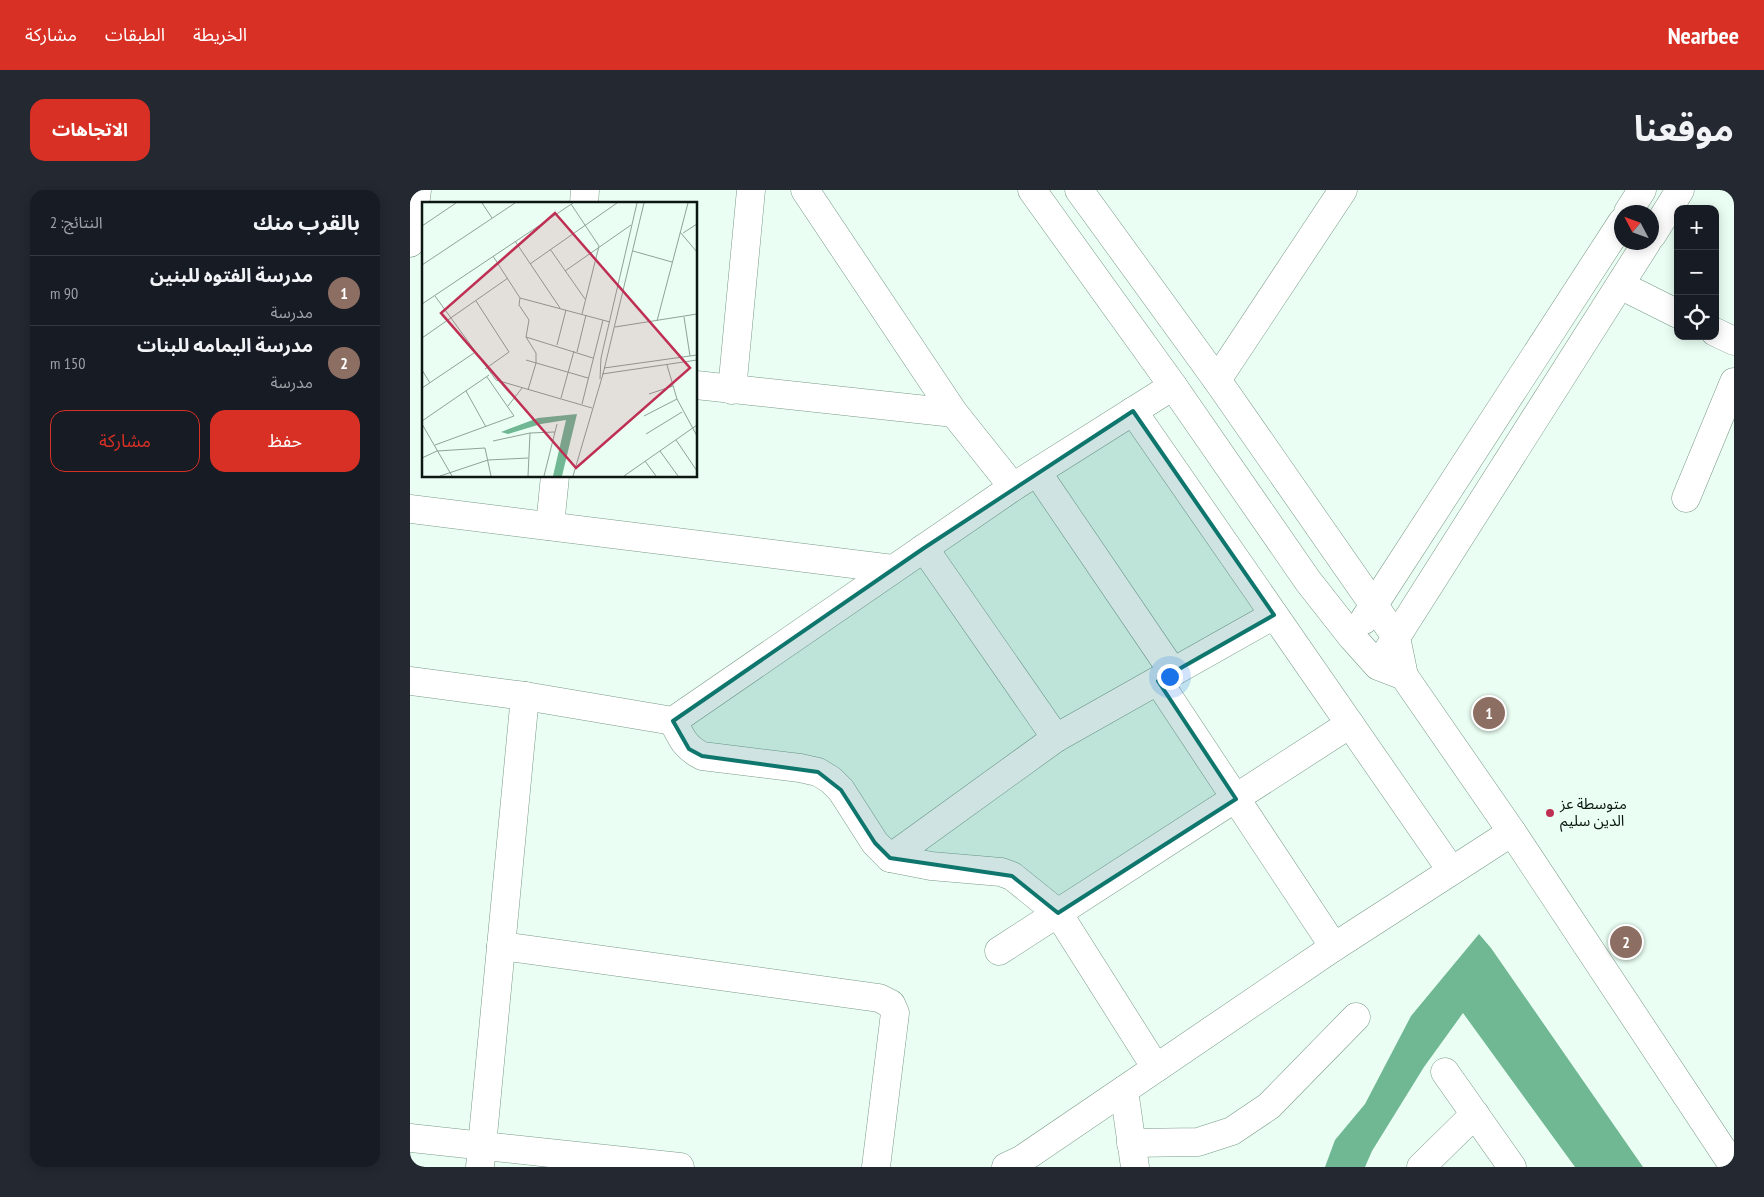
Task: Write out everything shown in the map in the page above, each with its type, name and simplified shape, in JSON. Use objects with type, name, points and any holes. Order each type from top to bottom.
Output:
[{"type":"street","points":[[410,243],[417,190]]},
{"type":"street","points":[[732,390],[751,190]]},
{"type":"street","points":[[805,190],[954,413],[1013,487]]},
{"type":"street","points":[[1032,190],[1173,386],[1308,580],[1352,637],[1378,666],[1404,676]]},
{"type":"street","points":[[1079,190],[1217,380],[1396,637],[1404,676],[1512,832],[1734,1167]]},
{"type":"street","points":[[1217,380],[1343,190]]},
{"type":"street","points":[[1632,205],[1642,190]]},
{"type":"street","points":[[1659,224],[1680,190]]},
{"type":"street","points":[[1352,637],[1374,606],[1614,234]]},
{"type":"street","points":[[1378,666],[1642,250]]},
{"type":"street","points":[[1620,285],[1674,312]]},
{"type":"street","points":[[1719,334],[1734,341]]},
{"type":"street","points":[[1686,498],[1734,382]]},
{"type":"street","points":[[698,385],[954,413]]},
{"type":"street","points":[[410,681],[524,696],[673,722],[1013,487],[1173,386]]},
{"type":"street","points":[[1133,411],[1451,870]]},
{"type":"street","points":[[1037,472],[1166,677],[1236,799],[1334,947]]},
{"type":"street","points":[[550,526],[555,478]]},
{"type":"street","points":[[410,509],[893,569]]},
{"type":"street","points":[[924,548],[1056,738]]},
{"type":"street","points":[[890,858],[1056,738],[1274,615]]},
{"type":"street","points":[[481,1156],[524,696]]},
{"type":"street","points":[[673,722],[689,749],[702,756],[800,768],[818,772],[831,780],[841,790],[875,843],[890,858],[931,866],[1012,876],[1058,913],[1156,1068]]},
{"type":"street","points":[[1000,951],[1350,724]]},
{"type":"street","points":[[1006,1167],[1021,1160],[1334,947],[1512,832]]},
{"type":"street","points":[[501,946],[879,998],[891,1004],[895,1013],[876,1167]]},
{"type":"street","points":[[1124,1090],[1133,1155],[1198,1142],[1232,1131],[1269,1106],[1356,1017]]},
{"type":"street","points":[[1445,1072],[1512,1167]]},
{"type":"street","points":[[1421,1167],[1474,1114]]},
{"type":"street","points":[[410,1138],[481,1156],[680,1167]]},
{"type":"highlighted area","points":[[1133,411],[1274,615],[1158,681],[1236,799],[1058,913],[1012,876],[890,858],[875,843],[841,790],[818,772],[702,756],[689,749],[673,721],[924,548]]},
{"type":"shaded area","points":[[1479,934],[1491,948],[1643,1167],[1575,1167],[1463,1013],[1424,1067],[1372,1151],[1365,1167],[1325,1167],[1335,1140],[1365,1104],[1411,1016]]},
{"type":"place","name":"مدرسة الفتوه للبنين","points":[[1489,713]]},
{"type":"place","name":"متوسطة عز الدين سليم","points":[[1550,813]]},
{"type":"place","name":"مدرسة اليمامه للبنات","points":[[1626,942]]}]
